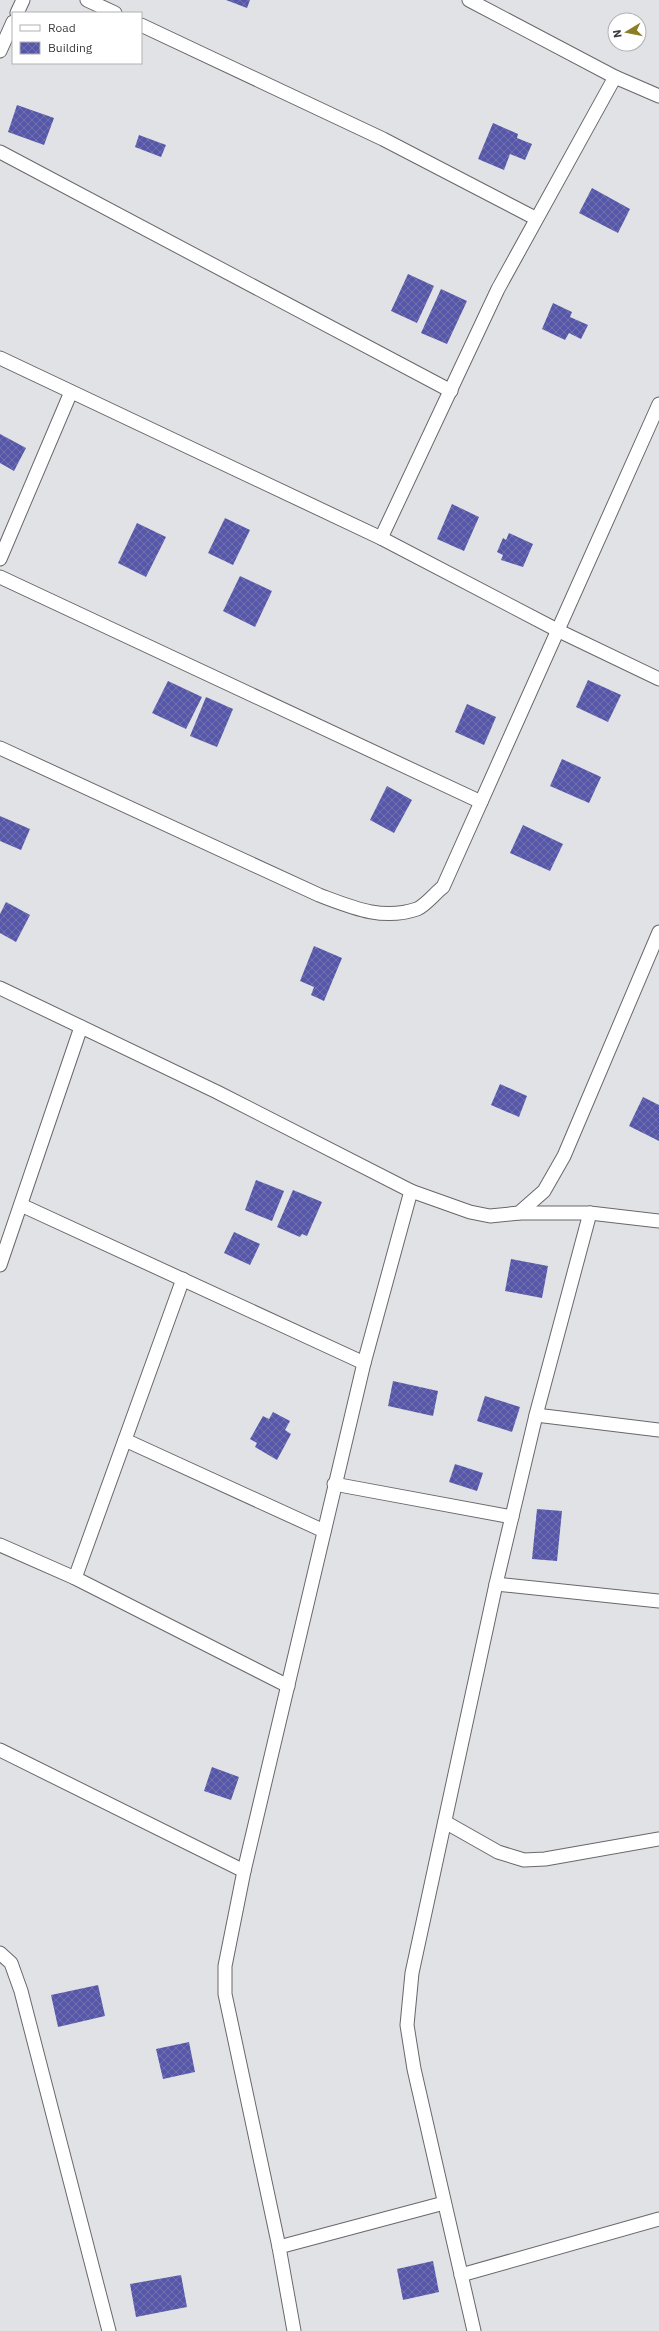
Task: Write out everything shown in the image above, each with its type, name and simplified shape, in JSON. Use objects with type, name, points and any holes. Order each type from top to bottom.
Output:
[{"type":"street","points":[[17,12],[23,0]]},
{"type":"street","points":[[87,0],[113,12]]},
{"type":"street","points":[[468,0],[615,77],[659,96]]},
{"type":"street","points":[[0,52],[12,24]]},
{"type":"street","points":[[142,25],[384,139],[535,218]]},
{"type":"street","points":[[381,538],[498,289],[535,218],[615,77]]},
{"type":"street","points":[[0,152],[451,391]]},
{"type":"street","points":[[0,358],[381,538],[559,631],[659,679]]},
{"type":"street","points":[[0,559],[72,392]]},
{"type":"street","points":[[0,748],[319,895],[359,910],[386,915],[418,908],[443,887],[559,631],[659,404]]},
{"type":"street","points":[[0,577],[481,802]]},
{"type":"street","points":[[520,1213],[544,1191],[564,1156],[659,932]]},
{"type":"street","points":[[0,988],[238,1102],[412,1191],[470,1212],[490,1216],[520,1213],[590,1213],[659,1221]]},
{"type":"street","points":[[0,1265],[81,1027]]},
{"type":"street","points":[[294,2331],[279,2247],[225,1994],[225,1966],[244,1871],[334,1484],[364,1363],[412,1191]]},
{"type":"street","points":[[21,1205],[364,1363]]},
{"type":"street","points":[[474,2331],[414,2069],[407,2025],[412,1973],[496,1584],[536,1414],[590,1213]]},
{"type":"street","points":[[75,1578],[182,1279]]},
{"type":"street","points":[[536,1414],[659,1430]]},
{"type":"street","points":[[124,1440],[324,1531]]},
{"type":"street","points":[[334,1484],[512,1517]]},
{"type":"street","points":[[0,1545],[75,1578],[288,1686]]},
{"type":"street","points":[[496,1584],[659,1603]]},
{"type":"street","points":[[0,1750],[244,1871]]},
{"type":"street","points":[[445,1822],[498,1852],[524,1860],[545,1859],[659,1839]]},
{"type":"street","points":[[0,1953],[10,1963],[21,1990],[110,2331]]},
{"type":"street","points":[[279,2247],[444,2203]]},
{"type":"street","points":[[461,2276],[659,2219]]},
{"type":"building","points":[[226,0],[250,0],[247,8]]},
{"type":"building","points":[[17,105],[54,118],[44,145],[8,132]]},
{"type":"building","points":[[493,123],[518,134],[517,138],[532,144],[525,160],[510,154],[504,170],[478,159]]},
{"type":"building","points":[[139,135],[166,145],[161,157],[135,147]]},
{"type":"building","points":[[592,188],[630,209],[618,233],[579,213]]},
{"type":"building","points":[[408,274],[434,286],[417,323],[391,311]]},
{"type":"building","points":[[441,289],[467,301],[447,344],[421,333]]},
{"type":"building","points":[[553,303],[572,312],[570,317],[588,325],[581,339],[569,333],[565,340],[542,329]]},
{"type":"building","points":[[0,434],[26,448],[14,471],[0,463]]},
{"type":"building","points":[[452,504],[479,517],[464,551],[437,539]]},
{"type":"building","points":[[225,518],[250,530],[233,565],[208,553]]},
{"type":"building","points":[[137,523],[166,537],[146,577],[118,563]]},
{"type":"building","points":[[509,533],[533,544],[523,567],[501,560],[503,555],[497,552],[503,538],[506,540]]},
{"type":"building","points":[[240,576],[272,591],[255,627],[223,611]]},
{"type":"building","points":[[588,680],[621,695],[608,722],[576,707]]},
{"type":"building","points":[[168,681],[202,697],[186,729],[152,713]]},
{"type":"building","points":[[206,697],[233,709],[217,747],[190,736]]},
{"type":"building","points":[[467,704],[496,717],[484,745],[455,732]]},
{"type":"building","points":[[562,759],[601,777],[589,803],[550,786]]},
{"type":"building","points":[[387,786],[412,800],[394,833],[370,820]]},
{"type":"building","points":[[0,816],[30,829],[21,850],[0,841]]},
{"type":"building","points":[[523,825],[563,844],[550,871],[510,853]]},
{"type":"building","points":[[6,902],[30,915],[16,942],[0,933],[0,914]]},
{"type":"building","points":[[314,946],[342,958],[324,1001],[311,995],[314,987],[300,981]]},
{"type":"building","points":[[500,1084],[527,1096],[519,1117],[491,1105]]},
{"type":"building","points":[[643,1097],[659,1105],[659,1141],[629,1126]]},
{"type":"building","points":[[256,1180],[284,1191],[272,1221],[245,1210]]},
{"type":"building","points":[[293,1190],[322,1202],[307,1236],[302,1234],[300,1237],[277,1227]]},
{"type":"building","points":[[234,1232],[260,1244],[250,1265],[224,1253]]},
{"type":"building","points":[[511,1259],[548,1266],[542,1298],[505,1291]]},
{"type":"building","points":[[393,1381],[438,1391],[433,1416],[388,1406]]},
{"type":"building","points":[[485,1396],[520,1407],[512,1432],[477,1421]]},
{"type":"building","points":[[273,1412],[290,1421],[285,1430],[291,1434],[277,1460],[255,1447],[257,1443],[250,1439],[263,1416],[269,1419]]},
{"type":"building","points":[[455,1464],[483,1473],[477,1491],[449,1482]]},
{"type":"building","points":[[537,1509],[562,1511],[557,1561],[532,1559]]},
{"type":"building","points":[[212,1767],[239,1777],[231,1800],[204,1791]]},
{"type":"building","points":[[98,1985],[105,2016],[58,2027],[51,1995]]},
{"type":"building","points":[[189,2042],[195,2072],[163,2079],[156,2049]]},
{"type":"building","points":[[433,2261],[439,2292],[403,2300],[397,2269]]},
{"type":"building","points":[[181,2275],[187,2307],[136,2317],[130,2284]]}]
